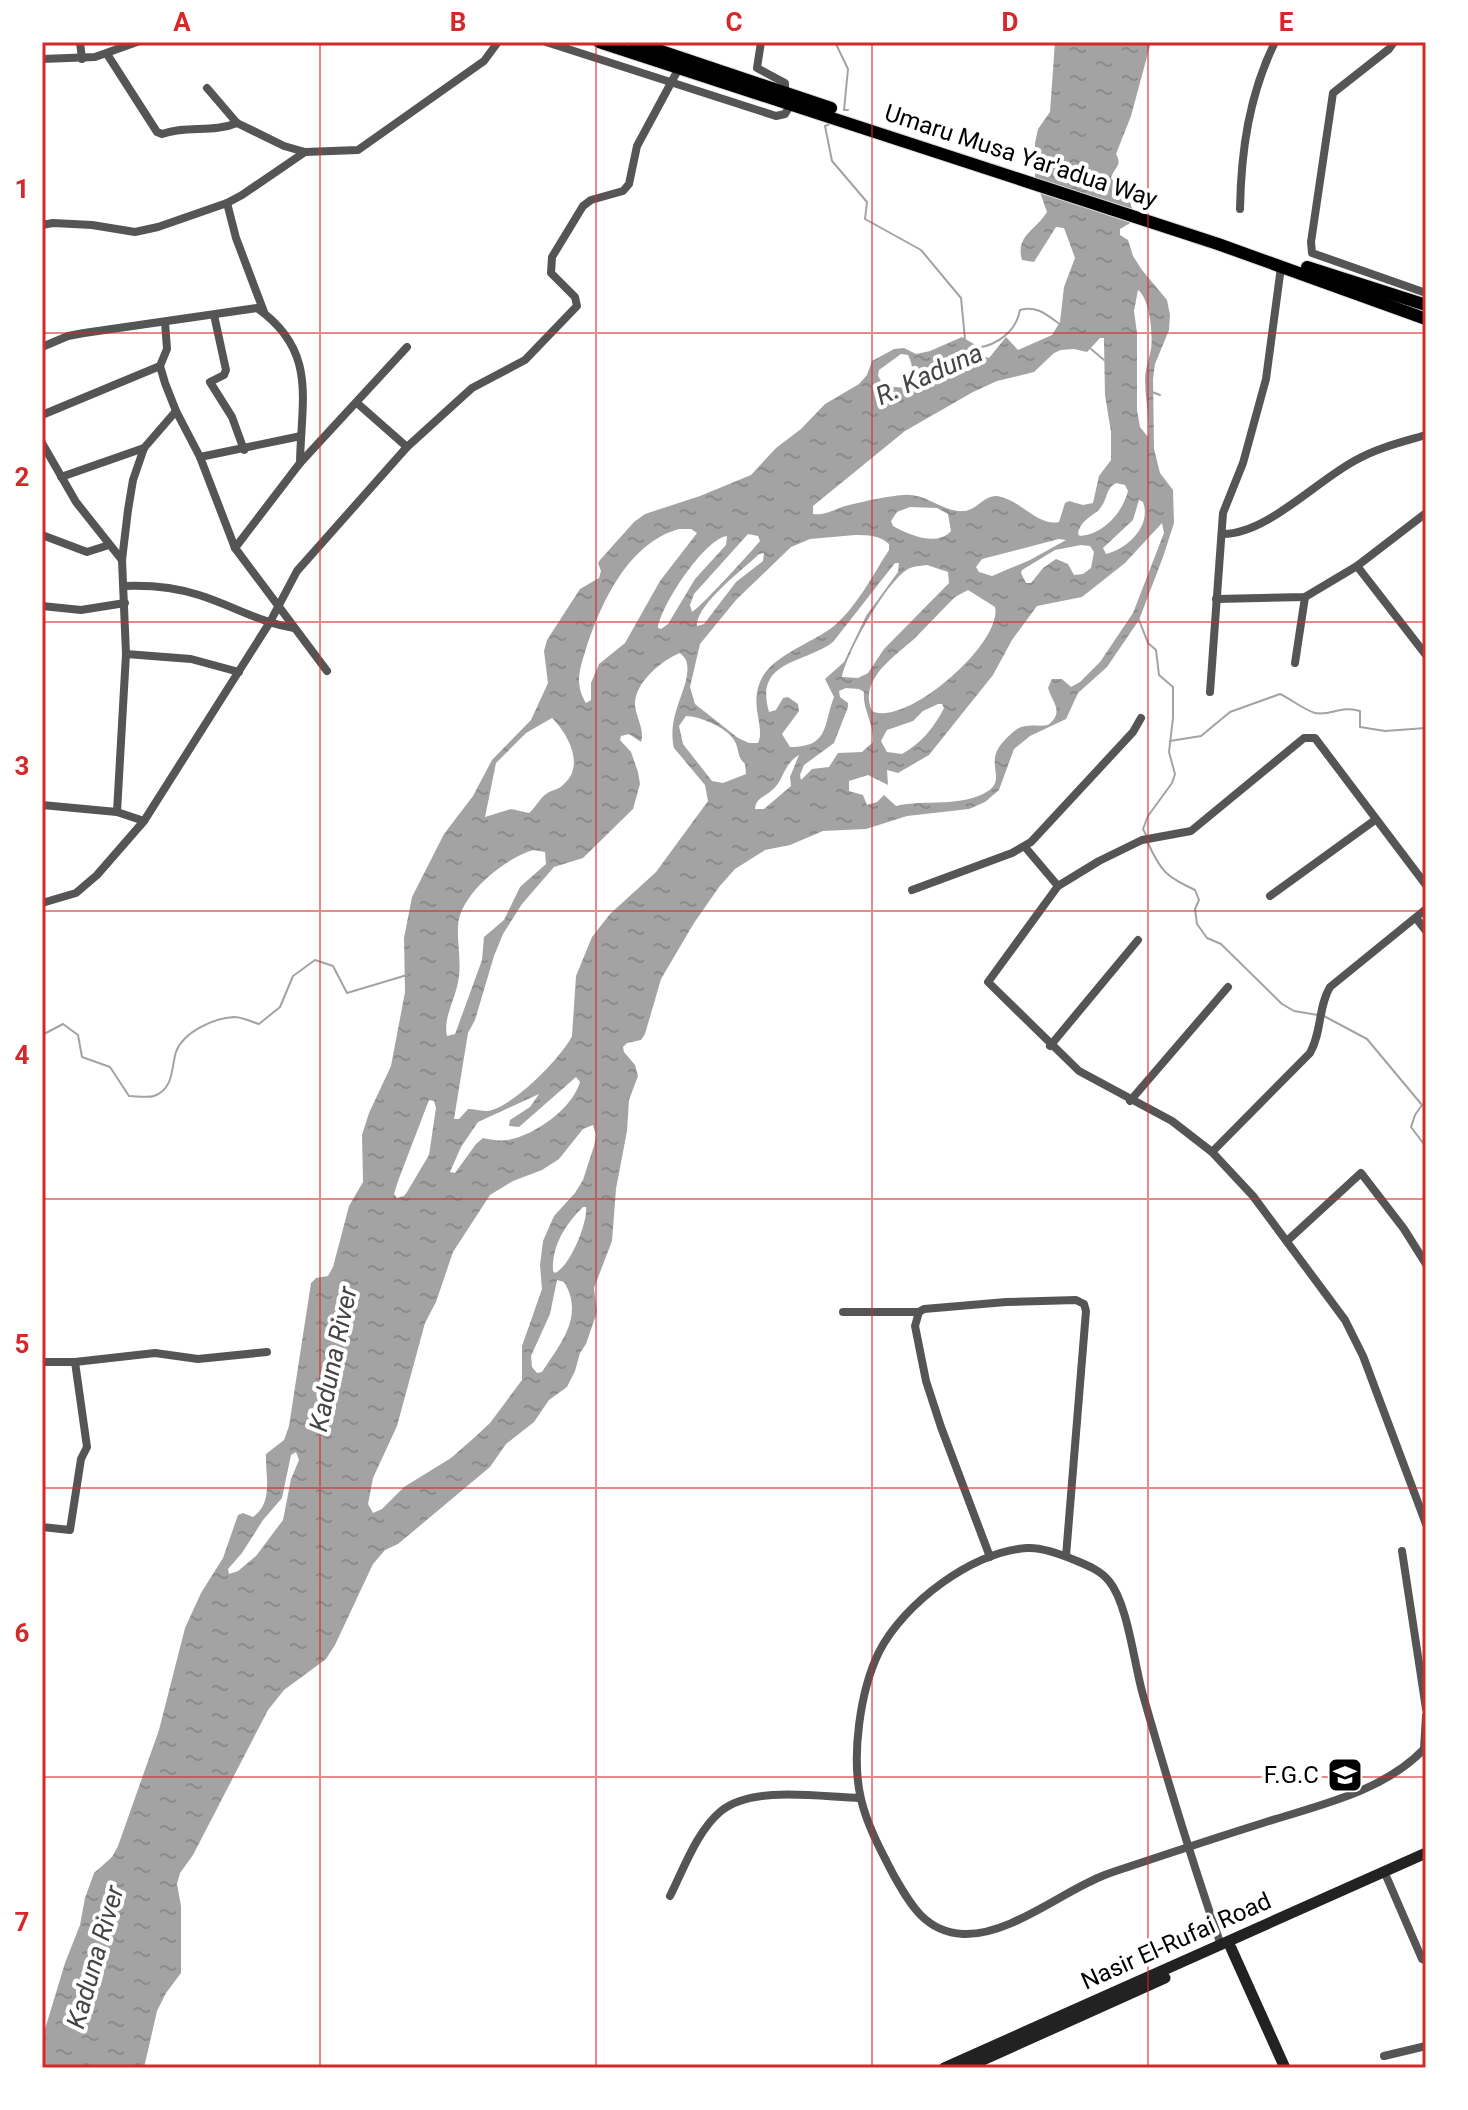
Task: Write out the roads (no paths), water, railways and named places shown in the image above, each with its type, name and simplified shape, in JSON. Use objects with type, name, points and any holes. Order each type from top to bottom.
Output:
[{"type":"main road","name":"Umaru Musa Yar'adua Way","points":[[599,42],[788,98]]},
{"type":"main road","name":"Umaru Musa Yar'adua Way","points":[[634,42],[788,98],[1219,241],[1426,305]]},
{"type":"main road","name":"Umaru Musa Yar'adua Way","points":[[1219,241],[1281,267],[1426,319]]},
{"type":"main road","name":"Nasir El-Rufai Road","points":[[966,2068],[1426,1853]]},
{"type":"main road","name":"Nasir El-Rufai Road","points":[[1336,1897],[1426,1861]]},
{"type":"main road","points":[[1226,1947],[1285,2068]]},
{"type":"main road","name":"Nasir El-Rufai Road","points":[[944,2068],[1062,2021]]},
{"type":"street","points":[[80,42],[82,59]]},
{"type":"street","points":[[42,59],[82,59],[107,54],[137,42]]},
{"type":"street","points":[[207,88],[237,123],[284,146],[305,152],[360,148],[484,61],[498,42]]},
{"type":"street","points":[[546,42],[776,116],[785,114],[788,98],[785,83],[757,68],[761,42]]},
{"type":"street","points":[[1240,209],[1241,166],[1247,122],[1264,63],[1275,42]]},
{"type":"street","points":[[1394,42],[1333,93],[1311,242],[1312,253],[1426,293]]},
{"type":"street","points":[[107,54],[157,132],[225,128],[237,123]]},
{"type":"street","points":[[42,903],[76,893],[97,875],[144,821],[270,622],[297,571],[407,447],[472,388],[525,360],[577,306],[575,297],[551,273],[552,257],[583,206],[591,200],[623,191],[629,184],[637,146],[679,68]]},
{"type":"street","points":[[42,225],[92,225],[135,232],[158,227],[227,203],[305,152]]},
{"type":"street","points":[[227,203],[236,238],[264,312]]},
{"type":"street","points":[[1210,692],[1226,500],[1243,463],[1266,379],[1281,267]]},
{"type":"street","points":[[42,347],[76,334],[257,308],[282,330],[301,362],[304,389],[300,463]]},
{"type":"street","points":[[214,315],[226,370],[224,375],[210,382],[232,417],[244,450]]},
{"type":"street","points":[[165,322],[167,349],[160,366],[235,548],[327,671]]},
{"type":"street","points":[[235,548],[300,463],[407,347]]},
{"type":"street","points":[[42,415],[160,366]]},
{"type":"street","points":[[357,403],[407,447]]},
{"type":"street","points":[[117,812],[126,654],[122,560],[133,480],[144,448],[176,411]]},
{"type":"street","points":[[1222,534],[1258,526],[1357,459],[1426,435]]},
{"type":"street","points":[[200,457],[301,436]]},
{"type":"street","points":[[42,443],[76,502],[122,560]]},
{"type":"street","points":[[61,477],[144,448]]},
{"type":"street","points":[[1216,599],[1305,597],[1357,566],[1426,513]]},
{"type":"street","points":[[42,535],[87,552],[109,545]]},
{"type":"street","points":[[1357,566],[1426,655]]},
{"type":"street","points":[[124,586],[172,588],[198,594],[294,628]]},
{"type":"street","points":[[1295,663],[1305,597]]},
{"type":"street","points":[[42,606],[81,610],[125,603]]},
{"type":"street","points":[[126,654],[191,659],[239,672]]},
{"type":"street","points":[[912,890],[1025,847],[1133,732],[1141,718]]},
{"type":"street","points":[[1426,885],[1315,738],[1304,738],[1197,827],[1183,833],[1142,840],[1058,886],[988,982],[1050,1046],[1079,1071],[1172,1121],[1212,1152],[1253,1196],[1345,1320],[1363,1356],[1426,1524]]},
{"type":"street","points":[[42,805],[117,812],[144,821]]},
{"type":"street","points":[[1270,896],[1375,820]]},
{"type":"street","points":[[1025,847],[1058,886]]},
{"type":"street","points":[[1212,1152],[1310,1053],[1323,998],[1330,987],[1426,909]]},
{"type":"street","points":[[1416,918],[1426,931]]},
{"type":"street","points":[[1050,1046],[1138,940]]},
{"type":"street","points":[[1130,1101],[1228,987]]},
{"type":"street","points":[[1287,1241],[1361,1173],[1404,1229],[1426,1264]]},
{"type":"street","points":[[843,1312],[919,1312],[924,1309],[1006,1302],[1076,1300],[1084,1304],[1086,1311],[1066,1556]]},
{"type":"street","points":[[919,1312],[915,1326],[926,1381],[990,1557]]},
{"type":"street","points":[[42,1362],[75,1362],[155,1353],[198,1359],[267,1352]]},
{"type":"street","points":[[42,1527],[70,1530],[81,1459],[87,1447],[75,1362]]},
{"type":"street","points":[[1226,1947],[1187,1847],[1141,1689],[1119,1596],[1107,1578],[1066,1556],[1032,1548],[990,1557],[926,1594],[899,1624],[879,1653],[865,1697],[856,1745],[860,1798],[880,1851],[908,1901],[925,1922],[941,1930],[964,1934],[991,1931],[1100,1876],[1187,1847],[1354,1794],[1407,1767],[1424,1749],[1426,1716]]},
{"type":"street","points":[[1402,1551],[1426,1709]]},
{"type":"street","points":[[670,1896],[704,1831],[721,1811],[739,1801],[756,1796],[788,1795],[860,1798]]},
{"type":"street","points":[[1387,1878],[1422,1959],[1426,1960]]},
{"type":"street","points":[[1384,2056],[1426,2046]]},
{"type":"water","points":[[1055,42],[1151,42],[1131,116],[1116,154],[1118,164],[1111,178],[1118,188],[1128,194],[1133,212],[1132,222],[1120,229],[1120,235],[1128,240],[1142,270],[1167,300],[1170,315],[1169,330],[1155,364],[1153,379],[1154,449],[1160,473],[1173,490],[1174,523],[1139,620],[1107,667],[1078,693],[1066,719],[1030,736],[1014,749],[999,790],[985,802],[969,809],[907,816],[866,829],[823,831],[790,845],[765,850],[735,869],[719,887],[661,979],[645,1034],[641,1040],[623,1047],[638,1076],[629,1100],[612,1241],[594,1288],[597,1312],[567,1387],[549,1400],[534,1422],[506,1444],[490,1467],[398,1544],[385,1550],[373,1564],[326,1659],[284,1690],[268,1710],[193,1855],[180,1873],[177,1884],[181,1906],[181,1973],[157,2011],[144,2068],[42,2068],[42,2039],[80,1925],[85,1898],[94,1873],[112,1857],[118,1846],[159,1730],[185,1628],[201,1593],[223,1558],[238,1515],[243,1513],[253,1517],[264,1504],[266,1454],[284,1440],[289,1426],[311,1283],[316,1278],[328,1276],[333,1267],[349,1206],[363,1182],[362,1135],[391,1066],[405,992],[404,938],[412,897],[444,834],[473,796],[492,760],[531,720],[548,683],[544,651],[547,640],[580,589],[599,578],[601,571],[598,563],[634,522],[645,514],[751,475],[825,404],[859,384],[867,375],[872,361],[894,349],[904,348],[916,354],[962,337],[989,358],[1006,337],[1018,350],[1052,335],[1060,322],[1064,287],[1075,258],[1064,228],[1056,227],[1034,262],[1022,260],[1021,252],[1024,239],[1047,212],[1035,178],[1035,143],[1038,129],[1050,112]],"holes":[[[1138,290],[1148,309],[1151,326],[1151,349],[1145,380],[1148,437],[1140,427],[1134,311]],[[1100,338],[1104,338],[1111,460],[1099,476],[1093,503],[1065,503],[1059,522],[1036,517],[997,496],[964,511],[904,495],[813,514],[813,506],[905,431],[997,381],[1034,372],[1054,353],[1074,349],[1087,352]],[[901,354],[908,355],[912,368],[911,381],[906,388],[884,386],[878,376],[879,370]],[[1116,483],[1125,485],[1128,491],[1116,515],[1104,527],[1080,536],[1082,524],[1100,508]],[[1139,500],[1143,502],[1145,511],[1141,528],[1129,542],[1106,554],[1103,548],[1133,520]],[[910,507],[937,508],[948,514],[951,531],[945,536],[931,539],[893,526],[891,521],[897,512]],[[1162,523],[1164,533],[1133,613],[1100,662],[1080,682],[1071,687],[1062,679],[1052,679],[1048,688],[1056,707],[1056,716],[1048,725],[1021,727],[1003,742],[996,754],[996,780],[992,788],[967,800],[896,806],[884,795],[877,802],[867,805],[863,795],[849,791],[849,781],[868,775],[888,785],[887,770],[898,773],[929,755],[993,675],[1012,640],[1037,606],[1082,597],[1125,563]],[[679,529],[691,529],[697,533],[660,581],[625,643],[599,664],[591,683],[591,700],[586,703],[579,683],[582,663],[592,631],[619,577],[645,547],[661,536]],[[748,534],[758,536],[760,541],[755,547],[692,612],[690,605],[694,594]],[[855,535],[877,537],[889,544],[889,550],[843,618],[826,632],[777,661],[763,676],[756,705],[760,729],[758,743],[738,738],[695,704],[690,687],[700,644],[736,600],[791,547],[810,539]],[[727,536],[726,545],[695,579],[668,624],[658,628],[666,605],[707,549]],[[1059,539],[1066,540],[992,576],[979,572],[976,567],[982,559]],[[1081,545],[1090,546],[1094,552],[1091,568],[1083,574],[1074,575],[1068,564],[1056,559],[1043,568],[1031,583],[1026,583],[1022,570],[1055,550]],[[764,553],[763,561],[736,582],[704,624],[697,626],[704,608],[733,578]],[[895,563],[899,563],[898,572],[866,616],[844,662],[825,679],[834,697],[823,732],[819,739],[803,746],[790,747],[782,734],[799,711],[798,704],[788,697],[783,698],[776,710],[769,712],[766,695],[769,682],[784,666],[833,642]],[[927,565],[948,572],[949,583],[884,649],[868,673],[858,678],[842,677],[851,651],[879,602],[899,576],[917,566]],[[968,590],[995,607],[993,623],[984,641],[949,679],[906,707],[887,713],[872,711],[869,700],[874,679],[955,597]],[[680,653],[686,660],[686,682],[672,736],[674,748],[705,785],[708,801],[656,872],[610,914],[592,937],[576,976],[572,1036],[558,1056],[535,1081],[509,1101],[487,1111],[468,1109],[459,1119],[454,1119],[468,1033],[503,934],[522,904],[554,867],[583,858],[633,809],[640,784],[638,772],[631,752],[620,740],[621,736],[629,734],[641,742],[636,697],[650,673]],[[846,688],[864,692],[873,742],[862,752],[838,753],[829,767],[812,769],[801,780],[804,765],[834,743],[848,707],[839,691]],[[942,704],[944,708],[931,728],[902,754],[887,752],[881,741],[887,730],[913,721],[923,711]],[[686,716],[719,727],[736,743],[746,774],[723,783],[712,781],[683,744],[679,726]],[[552,718],[572,750],[574,760],[570,777],[561,787],[544,796],[529,813],[511,809],[485,817],[496,763],[526,733]],[[799,755],[790,777],[791,786],[764,809],[755,809],[758,800],[775,787],[789,764]],[[533,850],[545,852],[546,864],[520,887],[504,920],[484,937],[482,960],[458,1026],[455,1034],[447,1036],[448,1016],[459,975],[460,914],[485,879],[522,854]],[[576,1077],[580,1082],[569,1102],[541,1127],[508,1140],[483,1138],[455,1173],[450,1172],[461,1147],[478,1122],[539,1094],[530,1107],[510,1120],[509,1126],[519,1127]],[[429,1100],[434,1101],[436,1108],[429,1155],[404,1196],[397,1198],[394,1194],[398,1181]],[[593,1125],[596,1135],[583,1180],[554,1216],[543,1241],[540,1265],[542,1289],[522,1346],[522,1380],[490,1423],[475,1437],[451,1458],[404,1487],[382,1509],[373,1513],[368,1504],[373,1478],[397,1426],[425,1323],[436,1302],[453,1252],[490,1195],[513,1181],[542,1170],[559,1159],[583,1129]],[[583,1207],[586,1207],[577,1243],[561,1269],[555,1273],[553,1262],[561,1236]],[[557,1280],[564,1282],[570,1294],[571,1318],[556,1351],[542,1372],[537,1373],[532,1367],[531,1356],[550,1314]],[[296,1452],[299,1460],[291,1479],[283,1520],[256,1556],[238,1571],[229,1574],[228,1569],[263,1520],[282,1498],[291,1455]]]},
{"type":"waterway","points":[[835,42],[848,69],[844,110],[848,110]]},
{"type":"waterway","name":"R. Kaduna","points":[[832,123],[825,126],[832,161],[867,202],[865,219],[921,250],[961,298],[965,339]]},
{"type":"waterway","name":"R. Kaduna","points":[[977,348],[992,344],[1010,331],[1020,310],[1037,310],[1061,325]]},
{"type":"waterway","points":[[1091,349],[1104,360]]},
{"type":"waterway","points":[[1152,392],[1160,395]]},
{"type":"waterway","points":[[1139,620],[1148,643],[1156,650],[1159,675],[1173,687],[1169,752],[1175,774],[1148,816],[1143,829],[1147,837]]},
{"type":"waterway","points":[[1170,741],[1201,736],[1230,712],[1280,694],[1315,713],[1347,709],[1360,711],[1360,727],[1385,731],[1426,728]]},
{"type":"waterway","points":[[1148,843],[1166,872],[1195,890],[1199,900],[1195,909],[1197,924],[1207,938],[1221,944],[1282,1004],[1294,1011],[1318,1015]]},
{"type":"waterway","points":[[42,1032],[44,1034],[63,1024],[78,1035],[82,1057],[110,1067],[129,1096],[151,1097],[165,1088],[171,1077],[176,1052],[192,1032],[226,1018],[237,1017],[259,1024],[280,1007],[293,976],[315,960],[333,966],[347,993],[407,975]]},
{"type":"waterway","points":[[1324,1016],[1367,1039],[1422,1105],[1411,1127],[1426,1143]]},
{"type":"place","name":"F.G.C","points":[[1345,1775]]},
{"type":"water label","name":"Kaduna River","points":[[333,1359]]},
{"type":"water label","name":"Kaduna River","points":[[95,1957]]}]
